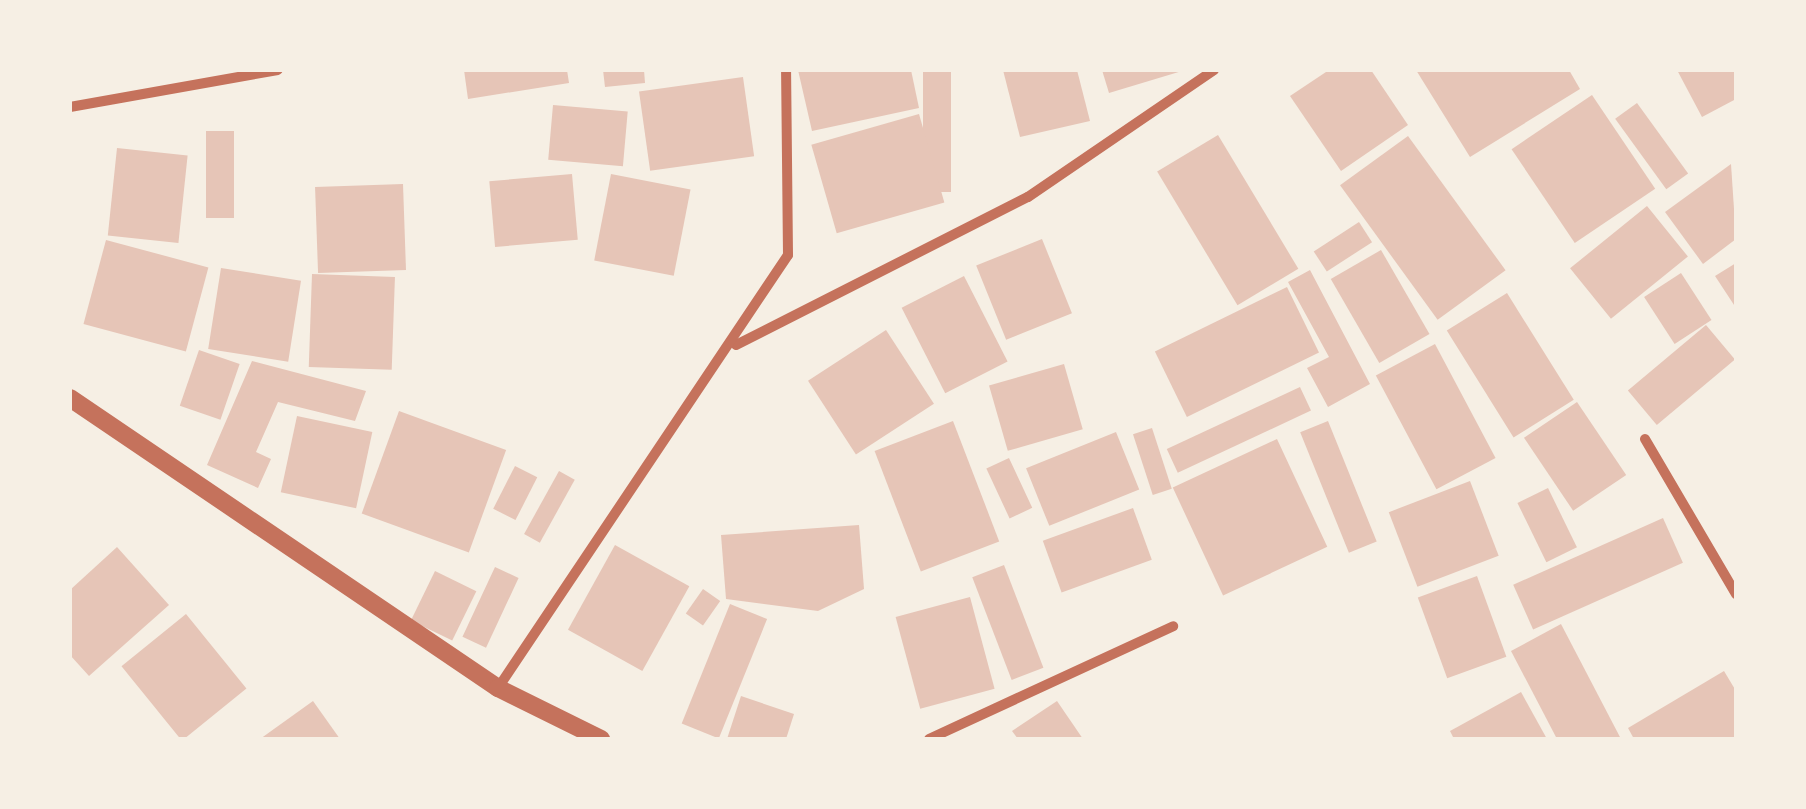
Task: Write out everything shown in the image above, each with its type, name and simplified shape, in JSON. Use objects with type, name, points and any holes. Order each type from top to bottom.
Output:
[{"type":"street","points":[[70,107],[278,70]]},
{"type":"street","points":[[498,688],[735,345],[788,255],[786,70]]},
{"type":"street","points":[[735,345],[1028,198],[1214,70]]},
{"type":"street","points":[[70,398],[498,688],[601,739]]},
{"type":"street","points":[[1644,439],[1736,594]]},
{"type":"street","points":[[929,739],[1174,626]]},
{"type":"building","points":[[464,70],[567,70],[569,83],[468,99]]},
{"type":"building","points":[[603,70],[644,70],[645,83],[605,87]]},
{"type":"building","points":[[798,70],[911,70],[919,108],[812,131]]},
{"type":"building","points":[[923,70],[951,70],[951,192],[923,192]]},
{"type":"building","points":[[1003,70],[1077,70],[1090,121],[1020,137]]},
{"type":"building","points":[[1102,70],[1182,70],[1182,71],[1109,93]]},
{"type":"building","points":[[1329,70],[1371,70],[1408,125],[1341,171],[1290,96]]},
{"type":"building","points":[[1416,70],[1569,70],[1580,89],[1470,157]]},
{"type":"building","points":[[1677,70],[1736,70],[1736,99],[1702,117]]},
{"type":"building","points":[[743,77],[754,156],[650,171],[639,92]]},
{"type":"building","points":[[1592,95],[1655,189],[1575,243],[1512,149]]},
{"type":"building","points":[[1637,103],[1688,173],[1666,189],[1615,119]]},
{"type":"building","points":[[553,105],[628,112],[623,166],[548,160]]},
{"type":"building","points":[[919,114],[944,202],[837,233],[811,145]]},
{"type":"building","points":[[206,131],[234,131],[234,218],[206,218]]},
{"type":"building","points":[[1218,135],[1298,269],[1237,305],[1157,172]]},
{"type":"building","points":[[1408,136],[1506,270],[1438,320],[1340,185]]},
{"type":"building","points":[[117,148],[188,155],[178,243],[108,236]]},
{"type":"building","points":[[1731,164],[1736,239],[1703,264],[1665,212]]},
{"type":"building","points":[[572,174],[578,240],[495,247],[489,181]]},
{"type":"building","points":[[611,174],[691,189],[674,276],[594,260]]},
{"type":"building","points":[[403,184],[406,270],[318,273],[315,187]]},
{"type":"building","points":[[1647,206],[1688,257],[1611,319],[1570,268]]},
{"type":"building","points":[[1359,222],[1372,242],[1327,272],[1314,251]]},
{"type":"building","points":[[1042,239],[1072,313],[1006,340],[976,266]]},
{"type":"building","points":[[106,240],[208,267],[186,351],[83,324]]},
{"type":"building","points":[[1381,250],[1430,334],[1379,363],[1331,279]]},
{"type":"building","points":[[1736,263],[1736,308],[1715,276]]},
{"type":"building","points":[[221,268],[301,281],[288,362],[208,349]]},
{"type":"building","points":[[1310,270],[1370,384],[1328,407],[1307,368],[1329,357],[1288,282]]},
{"type":"building","points":[[1681,273],[1711,320],[1675,344],[1644,297]]},
{"type":"building","points":[[312,274],[395,277],[392,370],[309,367]]},
{"type":"building","points":[[964,276],[1008,362],[945,393],[902,308]]},
{"type":"building","points":[[1287,287],[1319,353],[1187,417],[1155,351]]},
{"type":"building","points":[[1507,293],[1574,400],[1514,437],[1447,331]]},
{"type":"building","points":[[1706,325],[1735,359],[1657,425],[1628,391]]},
{"type":"building","points":[[886,330],[934,404],[856,454],[808,381]]},
{"type":"building","points":[[1435,344],[1496,458],[1436,489],[1376,375]]},
{"type":"building","points":[[199,350],[240,364],[220,420],[180,406]]},
{"type":"building","points":[[252,361],[366,391],[355,421],[278,402],[256,452],[271,459],[258,488],[207,465]]},
{"type":"building","points":[[1064,364],[1083,429],[1008,451],[989,385]]},
{"type":"building","points":[[1300,387],[1311,411],[1178,473],[1167,449]]},
{"type":"building","points":[[1577,402],[1626,475],[1573,511],[1524,438]]},
{"type":"building","points":[[399,411],[506,450],[469,552],[362,513]]},
{"type":"building","points":[[297,416],[372,432],[356,508],[281,492]]},
{"type":"building","points":[[953,421],[999,541],[921,572],[875,451]]},
{"type":"building","points":[[1328,421],[1377,542],[1349,553],[1300,432]]},
{"type":"building","points":[[1152,428],[1172,489],[1153,495],[1133,434]]},
{"type":"building","points":[[1116,432],[1139,489],[1049,526],[1026,468]]},
{"type":"building","points":[[1277,439],[1327,547],[1223,595],[1173,488]]},
{"type":"building","points":[[1009,458],[1032,508],[1010,518],[986,469]]},
{"type":"building","points":[[515,466],[537,477],[515,520],[493,509]]},
{"type":"building","points":[[559,471],[575,480],[540,543],[524,534]]},
{"type":"building","points":[[1470,481],[1499,556],[1417,587],[1389,512]]},
{"type":"building","points":[[1548,488],[1577,547],[1546,562],[1517,503]]},
{"type":"building","points":[[1133,508],[1152,560],[1062,593],[1043,541]]},
{"type":"building","points":[[1663,518],[1683,563],[1533,629],[1513,585]]},
{"type":"building","points":[[859,525],[864,589],[818,611],[726,599],[721,535]]},
{"type":"building","points":[[615,545],[689,586],[642,671],[568,630]]},
{"type":"building","points":[[117,547],[169,605],[89,676],[70,655],[70,590]]},
{"type":"building","points":[[1004,565],[1043,668],[1012,680],[972,577]]},
{"type":"building","points":[[495,567],[519,578],[486,648],[462,637]]},
{"type":"building","points":[[435,571],[476,591],[452,641],[411,620]]},
{"type":"building","points":[[1477,576],[1506,657],[1447,678],[1418,598]]},
{"type":"building","points":[[703,589],[720,601],[703,626],[686,614]]},
{"type":"building","points":[[970,597],[995,689],[920,709],[896,617]]},
{"type":"building","points":[[730,604],[767,619],[719,739],[682,724]]},
{"type":"building","points":[[186,614],[246,689],[180,739],[121,666]]},
{"type":"building","points":[[1561,624],[1621,739],[1557,739],[1511,651]]},
{"type":"building","points":[[1724,671],[1736,691],[1736,739],[1634,739],[1628,728]]},
{"type":"building","points":[[1521,692],[1547,739],[1454,739],[1450,731]]},
{"type":"building","points":[[741,696],[794,714],[786,739],[727,739]]},
{"type":"building","points":[[313,701],[340,739],[260,739]]},
{"type":"building","points":[[1057,701],[1083,739],[1018,739],[1012,731]]}]
